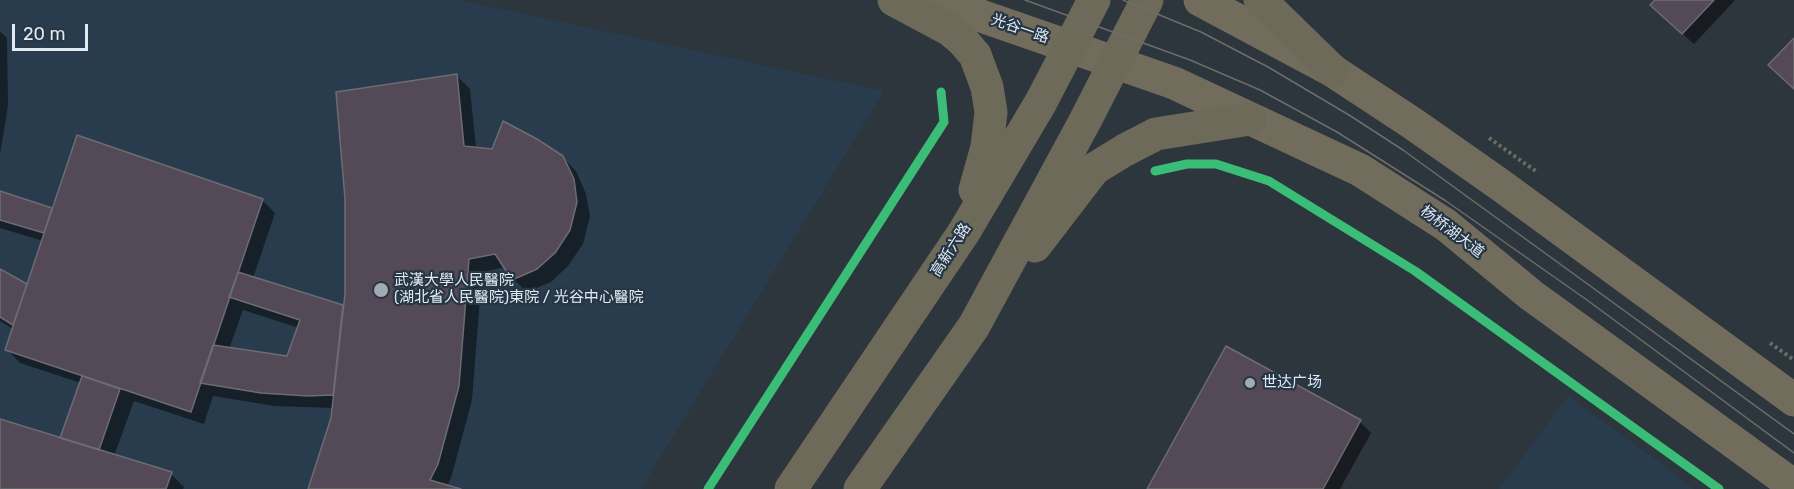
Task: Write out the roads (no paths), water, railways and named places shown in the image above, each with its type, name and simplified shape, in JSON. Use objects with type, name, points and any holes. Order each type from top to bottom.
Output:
[{"type":"main road","points":[[894,0],[950,30],[963,41],[975,55],[987,87],[991,112],[987,147],[963,232]]},
{"type":"main road","name":"光谷一路","points":[[935,0],[1070,47]]},
{"type":"main road","name":"高新六路","points":[[791,489],[963,232],[1041,102],[1094,0]]},
{"type":"main road","points":[[974,326],[1147,0]]},
{"type":"main road","points":[[1200,0],[1333,71],[1500,184],[1794,400]]},
{"type":"main road","points":[[1260,0],[1333,71]]},
{"type":"main road","name":"杨桥湖大道","points":[[1070,47],[1174,83],[1360,170],[1446,225],[1531,295],[1794,486]]},
{"type":"main road","points":[[860,489],[974,326],[1094,169],[1156,134],[1250,119]]},
{"type":"tram line","points":[[1025,0],[1190,60],[1260,90],[1337,132],[1446,201],[1587,300],[1794,453]]},
{"type":"tram line","points":[[1123,0],[1201,32],[1268,67],[1349,115],[1403,150],[1794,434]]},
{"type":"place","name":"武漢大學人民醫院 (湖北省人民醫院)東院 / 光谷中心醫院","points":[[381,290]]},
{"type":"place","name":"世达广场","points":[[1250,383]]}]
